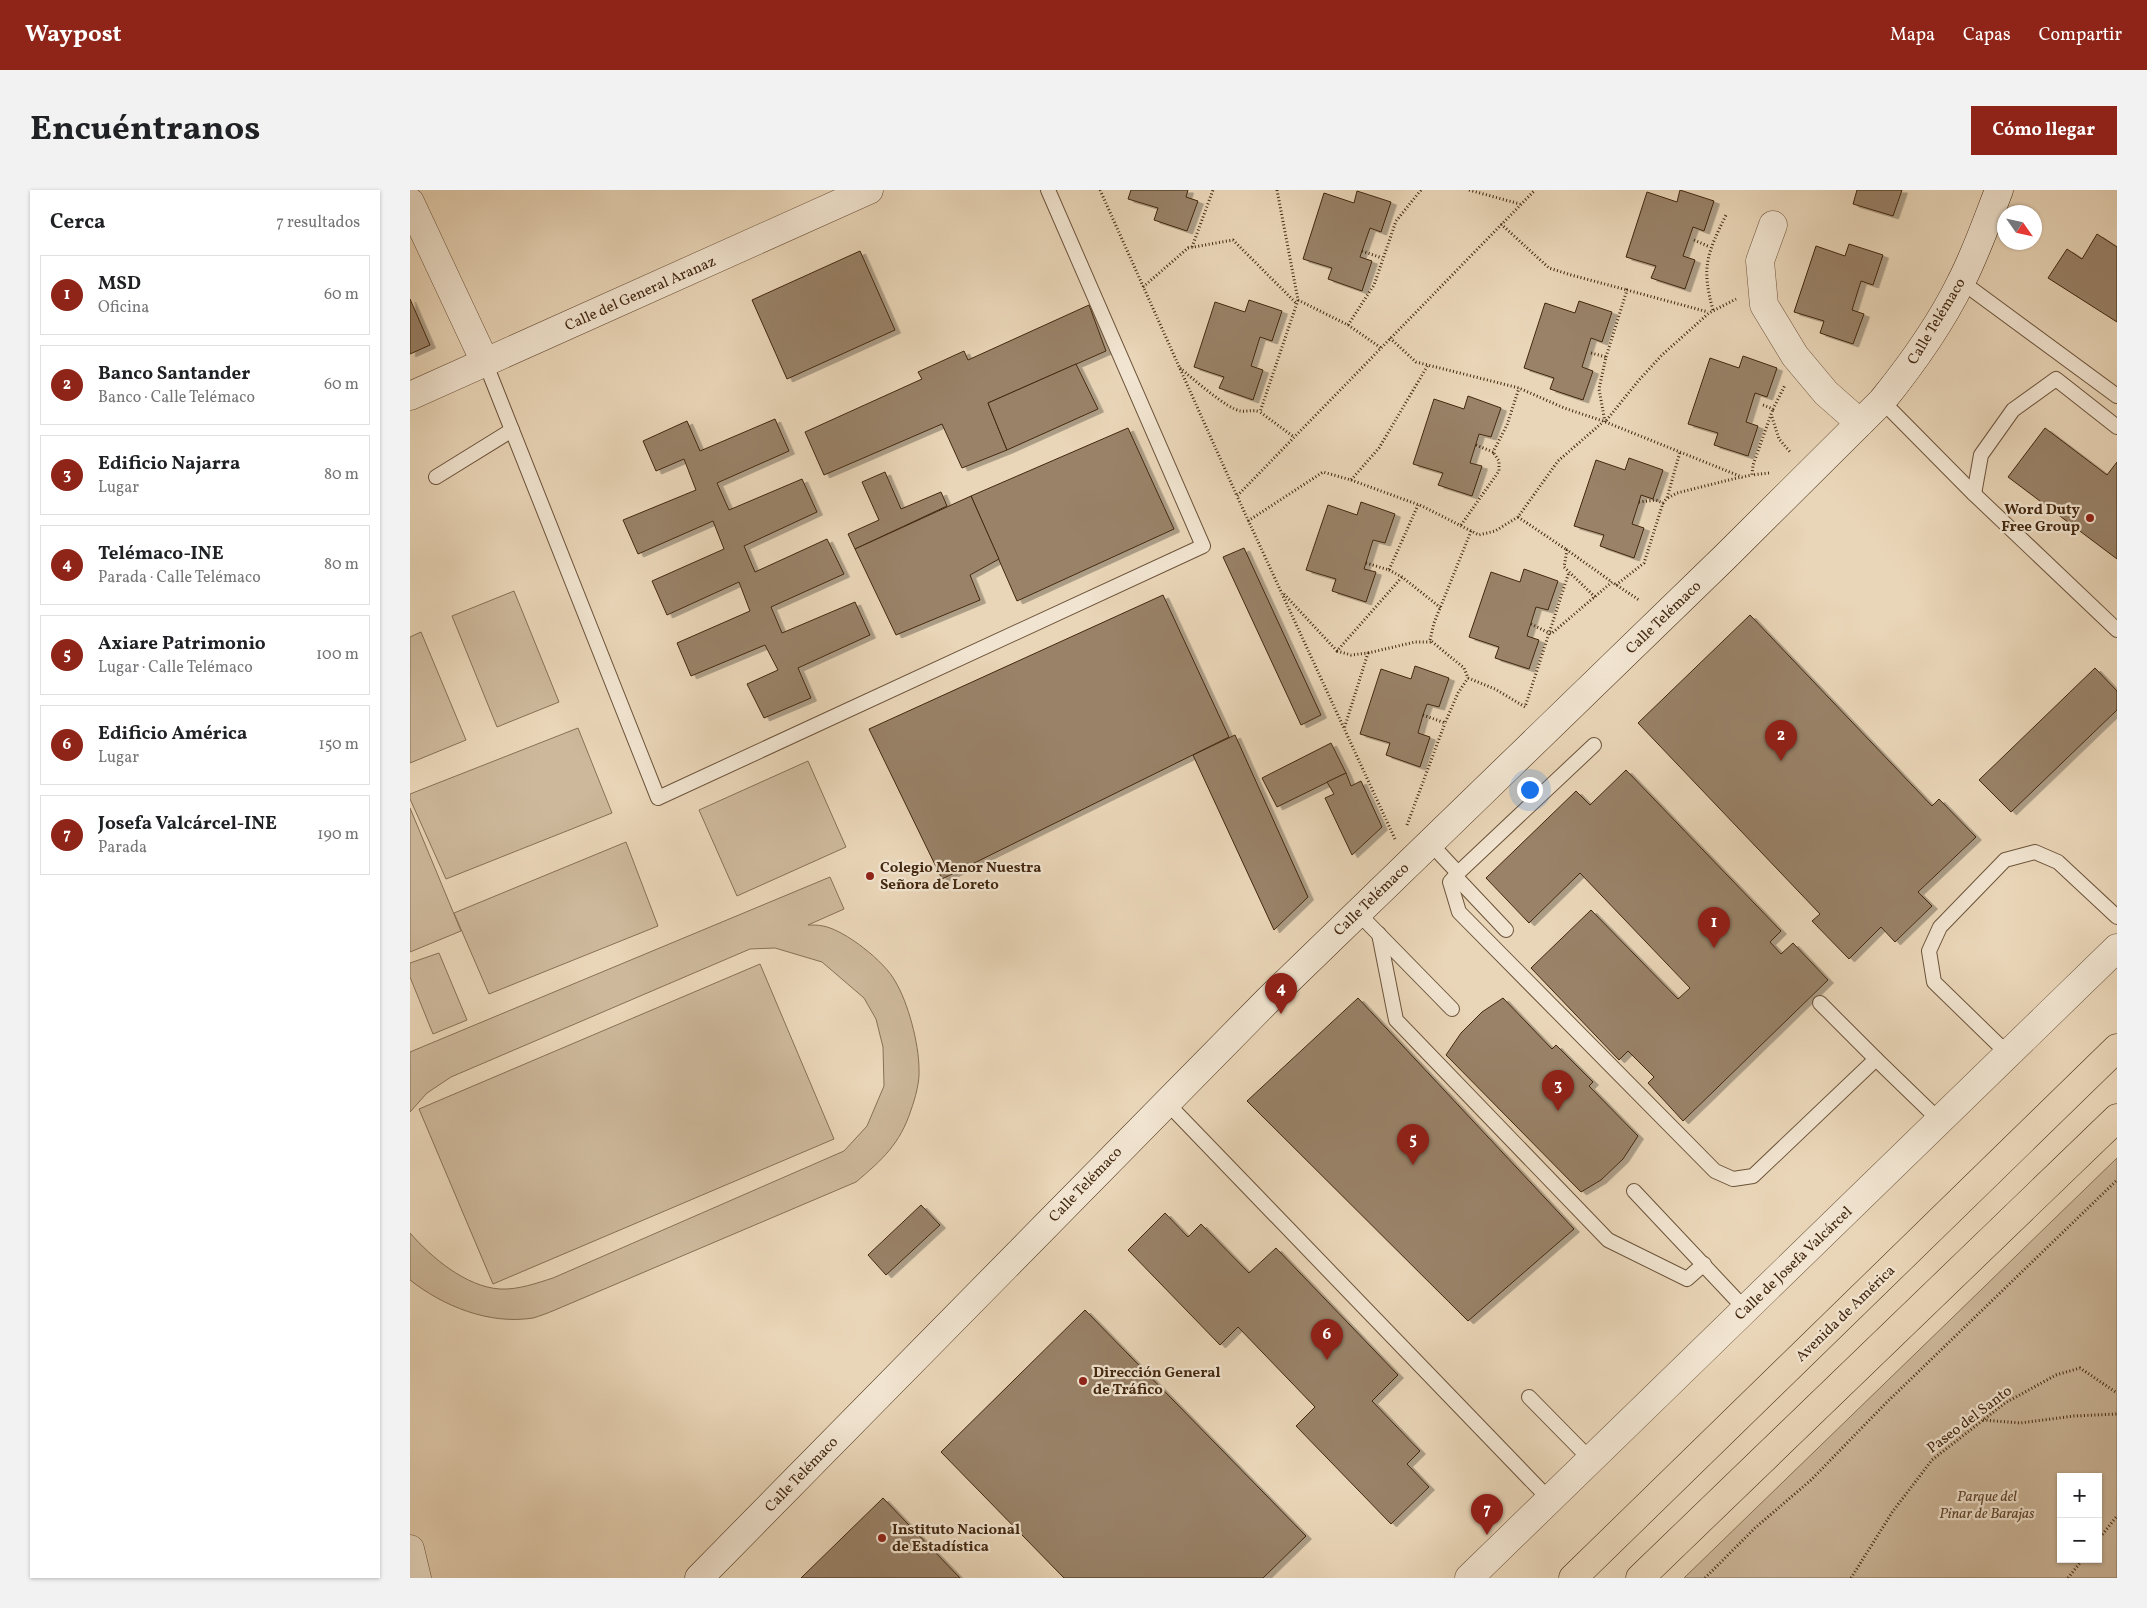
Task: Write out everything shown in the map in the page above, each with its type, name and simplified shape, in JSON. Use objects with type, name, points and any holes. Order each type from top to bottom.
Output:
[{"type":"highway","name":"Avenida de América","points":[[1573,1578],[2117,1048]]},
{"type":"highway","points":[[1640,1578],[2117,1118]]},
{"type":"street","name":"Calle del General Aranaz","points":[[410,396],[870,190]]},
{"type":"street","name":"Calle Telémaco","points":[[699,1578],[1166,1102],[1357,912],[1882,401],[1928,340],[1962,282],[2000,190]]},
{"type":"street","points":[[410,202],[485,362]]},
{"type":"street","points":[[1772,225],[1760,261],[1764,305],[1798,360],[1826,393],[1860,423]]},
{"type":"street","name":"Calle de Josefa Valcárcel","points":[[1469,1578],[2117,948]]},
{"type":"street","points":[[410,1549],[417,1578]]},
{"type":"lane","points":[[485,362],[658,798],[1203,546],[1048,190]]},
{"type":"lane","points":[[1962,282],[2117,396]]},
{"type":"lane","points":[[1974,494],[1982,455],[2013,410],[2056,379],[2117,426]]},
{"type":"lane","points":[[1882,401],[1974,494],[2117,630]]},
{"type":"lane","points":[[436,478],[512,430]]},
{"type":"lane","points":[[1594,745],[1450,882],[1459,912],[1715,1171],[1733,1179],[1753,1176],[1876,1059]]},
{"type":"lane","points":[[1430,843],[1506,930]]},
{"type":"lane","points":[[2009,1054],[1934,982],[1929,951],[1940,927],[2005,860],[2035,852],[2058,862],[2117,917]]},
{"type":"lane","points":[[1357,912],[1452,1009]]},
{"type":"lane","points":[[1379,934],[1396,1020],[1608,1240],[1687,1279],[1704,1264]]},
{"type":"lane","points":[[1820,1002],[1939,1120]]},
{"type":"lane","points":[[1166,1102],[1550,1500]]},
{"type":"lane","points":[[1634,1191],[1746,1310]]},
{"type":"lane","points":[[1529,1397],[1591,1460]]},
{"type":"path","points":[[1100,190],[1248,521],[1396,842],[1400,836]]},
{"type":"path","points":[[1192,247],[1212,190]]},
{"type":"path","points":[[1260,412],[1298,302],[1277,190]]},
{"type":"path","points":[[1348,325],[1374,285],[1396,221],[1421,190]]},
{"type":"path","points":[[1469,190],[1520,204]]},
{"type":"path","points":[[1237,496],[1534,190]]},
{"type":"path","points":[[1713,310],[1706,285],[1706,265],[1710,247],[1726,215]]},
{"type":"path","points":[[1502,224],[1549,268],[1571,276],[1709,312]]},
{"type":"path","points":[[1143,287],[1188,248],[1233,240],[1298,302],[1348,325],[1381,348]]},
{"type":"path","points":[[1694,240],[1710,247]]},
{"type":"path","points":[[1362,251],[1382,258]]},
{"type":"path","points":[[1248,521],[1323,472],[1351,480],[1418,505],[1479,535],[1495,531],[1518,517],[1558,461],[1604,422],[1639,380],[1709,312],[1721,305],[1762,289]]},
{"type":"path","points":[[1604,422],[1599,389],[1606,357],[1627,290]]},
{"type":"path","points":[[1390,338],[1416,362],[1519,388],[1564,408],[1742,476]]},
{"type":"path","points":[[1591,353],[1606,357]]},
{"type":"path","points":[[1752,475],[1753,465],[1773,409],[1798,360]]},
{"type":"path","points":[[1351,480],[1379,448],[1428,365]]},
{"type":"path","points":[[1179,367],[1218,399],[1240,411],[1252,409],[1260,412],[1294,437]]},
{"type":"path","points":[[1493,452],[1507,424],[1519,388]]},
{"type":"path","points":[[1763,405],[1773,409]]},
{"type":"path","points":[[1771,414],[1779,439],[1790,453]]},
{"type":"path","points":[[1461,525],[1499,471],[1499,461],[1493,452],[1476,445]]},
{"type":"path","points":[[1616,585],[1644,563],[1663,503],[1667,498],[1680,452]]},
{"type":"path","points":[[1667,498],[1677,493],[1742,476],[1769,473]]},
{"type":"path","points":[[1639,502],[1656,500],[1663,503]]},
{"type":"path","points":[[1389,570],[1418,505]]},
{"type":"path","points":[[1518,517],[1640,600]]},
{"type":"path","points":[[1471,531],[1434,623],[1430,640],[1464,668],[1468,678],[1495,689],[1525,707],[1568,572]]},
{"type":"path","points":[[1567,550],[1564,567],[1595,597]]},
{"type":"path","points":[[1366,563],[1389,570],[1402,577],[1440,608]]},
{"type":"path","points":[[1337,651],[1402,577]]},
{"type":"path","points":[[1531,624],[1551,634],[1612,582]]},
{"type":"path","points":[[1280,591],[1337,651],[1351,655],[1415,642],[1432,642]]},
{"type":"path","points":[[1344,729],[1368,653]]},
{"type":"path","points":[[1404,830],[1408,824],[1445,723],[1458,693],[1468,678]]},
{"type":"path","points":[[1423,715],[1445,723]]},
{"type":"path","points":[[1705,1578],[1755,1528],[1811,1480],[1886,1403],[2117,1180]]},
{"type":"path","name":"Paseo del Santo","points":[[1851,1578],[1893,1511],[1932,1460],[2005,1403],[2056,1375],[2080,1368],[2117,1394]]},
{"type":"path","points":[[1982,1420],[2020,1423],[2074,1416],[2117,1414]]},
{"type":"path","points":[[2102,1535],[2117,1516]]},
{"type":"path","points":[[2068,1578],[2080,1563]]},
{"type":"green space","points":[[514,591],[559,702],[497,727],[452,616]]},
{"type":"green space","points":[[421,632],[466,740],[410,763],[410,637]]},
{"type":"green space","points":[[578,728],[612,813],[446,879],[410,799],[410,794]]},
{"type":"green space","points":[[808,761],[846,847],[737,896],[699,810]]},
{"type":"green space","points":[[410,808],[461,931],[410,952]]},
{"type":"green space","points":[[626,842],[658,926],[489,994],[454,913]]},
{"type":"green space","points":[[830,877],[844,909],[808,925],[818,925],[832,929],[853,940],[874,956],[890,973],[904,1000],[912,1024],[919,1059],[919,1079],[916,1095],[907,1122],[896,1142],[874,1166],[856,1182],[533,1318],[500,1319],[483,1316],[437,1298],[410,1280],[410,1233],[428,1252],[462,1277],[487,1287],[507,1289],[520,1287],[553,1278],[844,1151],[867,1126],[884,1086],[883,1047],[876,1019],[864,998],[822,962],[775,948],[750,949],[451,1077],[427,1093],[410,1112],[410,1052]]},
{"type":"green space","points":[[439,953],[467,1020],[433,1034],[410,977],[410,963]]},
{"type":"green space","points":[[760,964],[834,1139],[493,1284],[419,1109]]},
{"type":"green space","name":"Parque del Pinar de Barajas","points":[[2117,1158],[2117,1578],[1684,1578]]},
{"type":"building","points":[[1131,190],[1188,190],[1186,197],[1198,201],[1187,231],[1154,220],[1158,208],[1128,199]]},
{"type":"building","points":[[1680,190],[1714,201],[1704,231],[1693,227],[1683,256],[1695,260],[1685,289],[1651,278],[1656,266],[1626,257],[1647,192],[1677,202]]},
{"type":"building","points":[[1857,190],[1902,190],[1893,216],[1853,204]]},
{"type":"building","points":[[1357,191],[1391,202],[1381,232],[1370,228],[1360,257],[1372,261],[1362,291],[1328,279],[1332,268],[1303,259],[1324,193],[1354,203]]},
{"type":"building","points":[[2097,234],[2117,247],[2117,322],[2048,278],[2067,249],[2082,259]]},
{"type":"building","points":[[1849,244],[1883,255],[1873,285],[1861,281],[1852,310],[1864,314],[1853,344],[1820,333],[1824,321],[1794,312],[1816,246],[1845,256]]},
{"type":"building","points":[[860,251],[895,330],[787,379],[752,300]]},
{"type":"building","points":[[410,299],[430,345],[410,354]]},
{"type":"building","points":[[1249,300],[1282,311],[1272,341],[1260,337],[1251,366],[1263,370],[1253,400],[1219,388],[1224,377],[1194,367],[1215,302],[1245,312]]},
{"type":"building","points":[[1579,301],[1612,312],[1602,342],[1591,338],[1582,367],[1593,371],[1583,400],[1550,389],[1554,378],[1524,368],[1545,303],[1575,313]]},
{"type":"building","points":[[1089,305],[1106,351],[988,403],[1007,450],[962,468],[942,424],[824,475],[805,432],[922,379],[918,372],[964,351],[968,360]]},
{"type":"building","points":[[1743,356],[1777,368],[1767,397],[1755,393],[1746,422],[1758,426],[1748,456],[1714,445],[1718,433],[1688,424],[1710,358],[1739,368]]},
{"type":"building","points":[[1076,364],[1098,409],[1007,450],[988,403]]},
{"type":"building","points":[[1468,396],[1501,408],[1491,437],[1479,434],[1470,463],[1482,466],[1472,496],[1438,485],[1443,473],[1413,464],[1434,399],[1464,409]]},
{"type":"building","points":[[775,419],[789,451],[717,483],[729,510],[802,479],[817,512],[744,546],[755,572],[827,539],[844,574],[771,607],[782,633],[855,602],[870,635],[798,668],[811,698],[764,718],[747,684],[778,670],[765,645],[691,676],[677,643],[750,611],[739,582],[667,615],[652,581],[724,549],[713,521],[638,554],[623,520],[696,490],[684,459],[656,471],[643,441],[687,421],[700,451]]},
{"type":"building","points":[[1128,428],[1174,529],[1017,601],[971,496]]},
{"type":"building","name":"Word Duty Free Group","points":[[2045,428],[2107,475],[2117,462],[2117,559],[2008,477]]},
{"type":"building","points":[[1629,458],[1663,470],[1653,499],[1641,495],[1632,524],[1644,528],[1634,558],[1600,546],[1604,535],[1574,526],[1596,460],[1625,470]]},
{"type":"building","points":[[885,472],[901,509],[941,492],[947,506],[855,549],[848,534],[879,520],[862,482]]},
{"type":"building","points":[[971,496],[999,559],[970,575],[980,600],[896,635],[855,549]]},
{"type":"building","points":[[1361,502],[1395,514],[1385,543],[1373,540],[1364,569],[1376,572],[1366,602],[1332,591],[1336,579],[1306,570],[1328,505],[1357,515]]},
{"type":"building","points":[[1244,548],[1321,715],[1301,725],[1223,557]]},
{"type":"building","points":[[1524,569],[1558,581],[1548,610],[1536,607],[1527,636],[1539,640],[1529,669],[1495,658],[1499,647],[1469,637],[1491,572],[1520,582]]},
{"type":"building","points":[[1163,595],[1229,737],[942,879],[869,729]]},
{"type":"building","points":[[1750,615],[1932,806],[1939,799],[1976,837],[1918,892],[1932,906],[1895,942],[1881,927],[1849,959],[1812,921],[1820,914],[1638,723]]},
{"type":"building","points":[[1415,666],[1449,678],[1439,707],[1427,704],[1423,715],[1418,733],[1430,737],[1420,767],[1386,755],[1390,743],[1360,734],[1381,669],[1411,679]]},
{"type":"building","points":[[2095,668],[2117,691],[2117,710],[2011,812],[1979,780]]},
{"type":"building","points":[[1235,735],[1308,897],[1274,930],[1193,755]]},
{"type":"building","points":[[1331,743],[1346,773],[1277,807],[1262,778]]},
{"type":"building","points":[[1626,770],[1781,931],[1770,942],[1781,954],[1793,943],[1828,980],[1683,1121],[1648,1083],[1654,1077],[1628,1051],[1619,1060],[1531,968],[1591,910],[1678,999],[1690,988],[1580,873],[1529,923],[1486,878],[1576,791],[1590,805]]},
{"type":"building","points":[[1346,773],[1351,786],[1361,781],[1382,827],[1352,855],[1325,798],[1334,794],[1327,782]]},
{"type":"building","points":[[1358,998],[1574,1229],[1468,1321],[1247,1101]]},
{"type":"building","points":[[1503,998],[1552,1049],[1556,1045],[1593,1082],[1589,1086],[1638,1136],[1623,1159],[1601,1180],[1581,1192],[1446,1055],[1461,1033],[1482,1012]]},
{"type":"building","points":[[921,1205],[940,1225],[886,1275],[868,1255]]},
{"type":"building","points":[[1165,1213],[1188,1237],[1201,1224],[1249,1273],[1276,1248],[1398,1375],[1372,1401],[1420,1451],[1407,1464],[1429,1487],[1391,1524],[1296,1426],[1315,1407],[1238,1327],[1220,1345],[1128,1250]]},
{"type":"building","name":"Dirección General de Tráfico","points":[[1085,1310],[1306,1536],[1263,1578],[1064,1578],[941,1452]]},
{"type":"building","name":"Instituto Nacional de Estadística","points":[[883,1498],[960,1578],[801,1578]]},
{"type":"place","name":"Word Duty Free Group","points":[[2090,518]]},
{"type":"place","name":"Banco Santander","points":[[1781,761]]},
{"type":"place","name":"Colegio Menor Nuestra Señora de Loreto","points":[[870,876]]},
{"type":"place","name":"MSD","points":[[1714,948]]},
{"type":"place","name":"Telémaco-INE","points":[[1281,1014]]},
{"type":"place","name":"Edificio Najarra","points":[[1558,1111]]},
{"type":"place","name":"Axiare Patrimonio","points":[[1413,1165]]},
{"type":"place","name":"Edificio América","points":[[1327,1360]]},
{"type":"place","name":"Dirección General de Tráfico","points":[[1083,1381]]},
{"type":"place","name":"Josefa Valcárcel-INE","points":[[1487,1535]]},
{"type":"place","name":"Instituto Nacional de Estadística","points":[[882,1538]]}]
